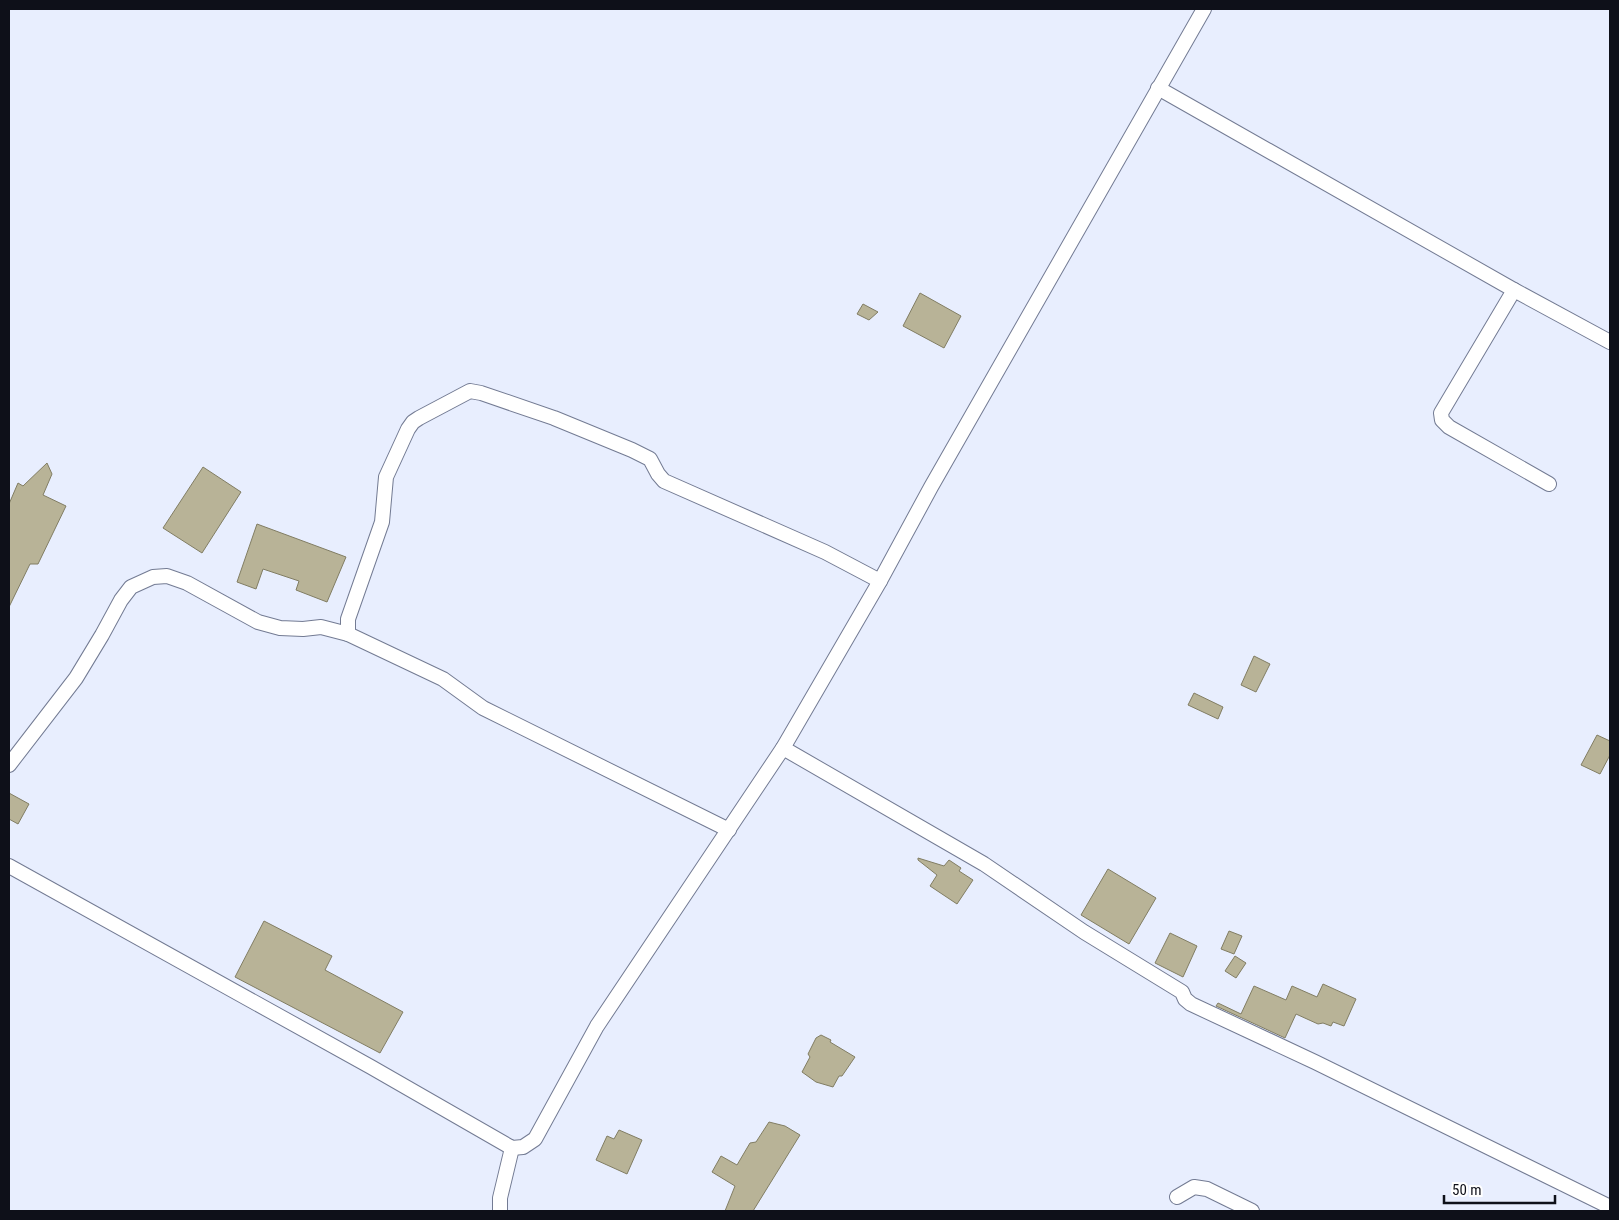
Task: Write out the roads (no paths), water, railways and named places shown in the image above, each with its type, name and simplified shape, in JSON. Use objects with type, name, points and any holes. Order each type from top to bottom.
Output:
[{"type":"street","points":[[9,866],[371,1067],[512,1148],[523,1147],[534,1139],[597,1026],[783,748],[880,581],[931,487],[1204,9]]},
{"type":"street","points":[[1158,88],[1514,290],[1610,342]]},
{"type":"street","points":[[1514,290],[1441,413],[1442,420],[1449,427],[1548,484]]},
{"type":"street","points":[[348,634],[348,620],[382,522],[386,477],[408,429],[419,418],[470,391],[554,418],[632,450],[650,459],[664,481],[825,552],[880,581]]},
{"type":"street","points":[[9,765],[76,678],[121,600],[132,587],[153,577],[167,576],[187,583],[258,622],[280,628],[303,629],[321,627],[348,634],[443,679],[483,708],[728,830]]},
{"type":"street","points":[[783,748],[984,864],[1084,932],[1182,992],[1185,999],[1191,1004],[1315,1062],[1610,1207]]},
{"type":"street","points":[[500,1211],[500,1198],[512,1148]]},
{"type":"street","points":[[1178,1197],[1194,1187],[1207,1188],[1252,1211]]}]
